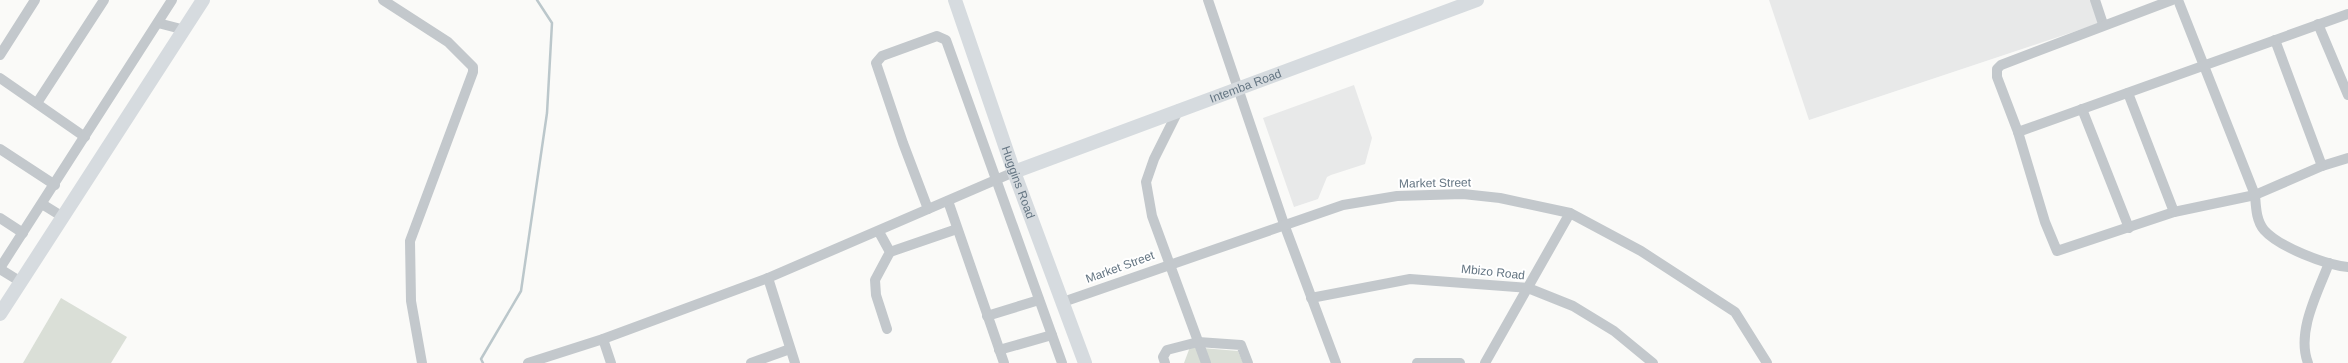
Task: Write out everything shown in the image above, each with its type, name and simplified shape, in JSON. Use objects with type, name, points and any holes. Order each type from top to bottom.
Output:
[{"type":"street","points":[[0,55],[35,0]]},
{"type":"street","points":[[37,103],[104,0]]},
{"type":"street","points":[[21,282],[0,269],[172,0]]},
{"type":"street","points":[[0,314],[203,0]]},
{"type":"street","points":[[383,0],[448,42],[473,67],[473,72],[409,246],[411,301],[422,363]]},
{"type":"street","name":"Huggins Road","points":[[955,0],[1014,172],[1085,363]]},
{"type":"street","points":[[1208,0],[1284,224],[1336,363]]},
{"type":"street","name":"Intemba Road","points":[[1014,172],[1238,87],[1477,0]]},
{"type":"street","points":[[2095,0],[2103,24]]},
{"type":"street","points":[[2172,0],[2103,24],[2001,65],[1997,69],[1997,77],[2018,132],[2044,222],[2057,251],[2174,212],[2255,195],[2322,166],[2348,158]]},
{"type":"street","points":[[2178,0],[2255,195],[2256,214],[2264,230],[2296,251],[2329,263],[2348,267]]},
{"type":"street","points":[[2018,132],[2348,14]]},
{"type":"street","points":[[158,24],[185,30]]},
{"type":"street","points":[[2318,24],[2348,96]]},
{"type":"street","points":[[928,210],[903,143],[876,63],[882,56],[937,36],[946,40],[1062,363]]},
{"type":"street","points":[[2275,40],[2322,166]]},
{"type":"street","points":[[0,78],[85,137]]},
{"type":"street","points":[[2128,93],[2174,212]]},
{"type":"street","points":[[1179,109],[1154,160],[1146,182],[1152,216],[1206,363]]},
{"type":"street","points":[[2082,109],[2129,228]]},
{"type":"street","points":[[0,150],[55,185]]},
{"type":"street","points":[[528,363],[768,278],[879,232],[995,179],[1014,172]]},
{"type":"street","name":"Market Street","points":[[1063,302],[1170,263],[1343,205],[1398,196],[1433,194],[1500,198],[1570,213],[1641,251],[1735,312],[1763,361]]},
{"type":"street","points":[[948,201],[1004,363]]},
{"type":"street","points":[[42,204],[63,217]]},
{"type":"street","points":[[1485,363],[1570,213]]},
{"type":"street","points":[[0,218],[23,233]]},
{"type":"street","points":[[887,329],[876,295],[875,280],[890,252],[957,229]]},
{"type":"street","points":[[879,232],[890,252]]},
{"type":"street","points":[[2308,363],[2304,353],[2305,335],[2312,307],[2329,263]]},
{"type":"street","points":[[768,278],[790,349],[796,363]]},
{"type":"street","name":"Mbizo Road","points":[[1311,298],[1410,279],[1528,288],[1573,306],[1614,331],[1653,363]]},
{"type":"street","points":[[987,316],[1039,300]]},
{"type":"street","points":[[999,350],[1052,335]]},
{"type":"street","points":[[602,338],[611,363]]},
{"type":"street","points":[[1166,363],[1163,357],[1167,350],[1198,342],[1241,345],[1248,363]]},
{"type":"street","points":[[751,363],[790,349]]},
{"type":"street","points":[[1417,363],[1460,363]]},
{"type":"shaded area","points":[[1769,0],[2092,0],[2100,23],[1809,120]]},
{"type":"shaded area","points":[[1354,85],[1372,138],[1365,164],[1327,177],[1318,199],[1294,207],[1263,118]]},
{"type":"shaded area","points":[[61,298],[127,337],[111,363],[23,363]]},
{"type":"shaded area","points":[[1190,347],[1238,351],[1243,363],[1184,363]]},
{"type":"waterway","points":[[483,363],[481,359],[521,291],[547,113],[552,23],[537,0]]}]
